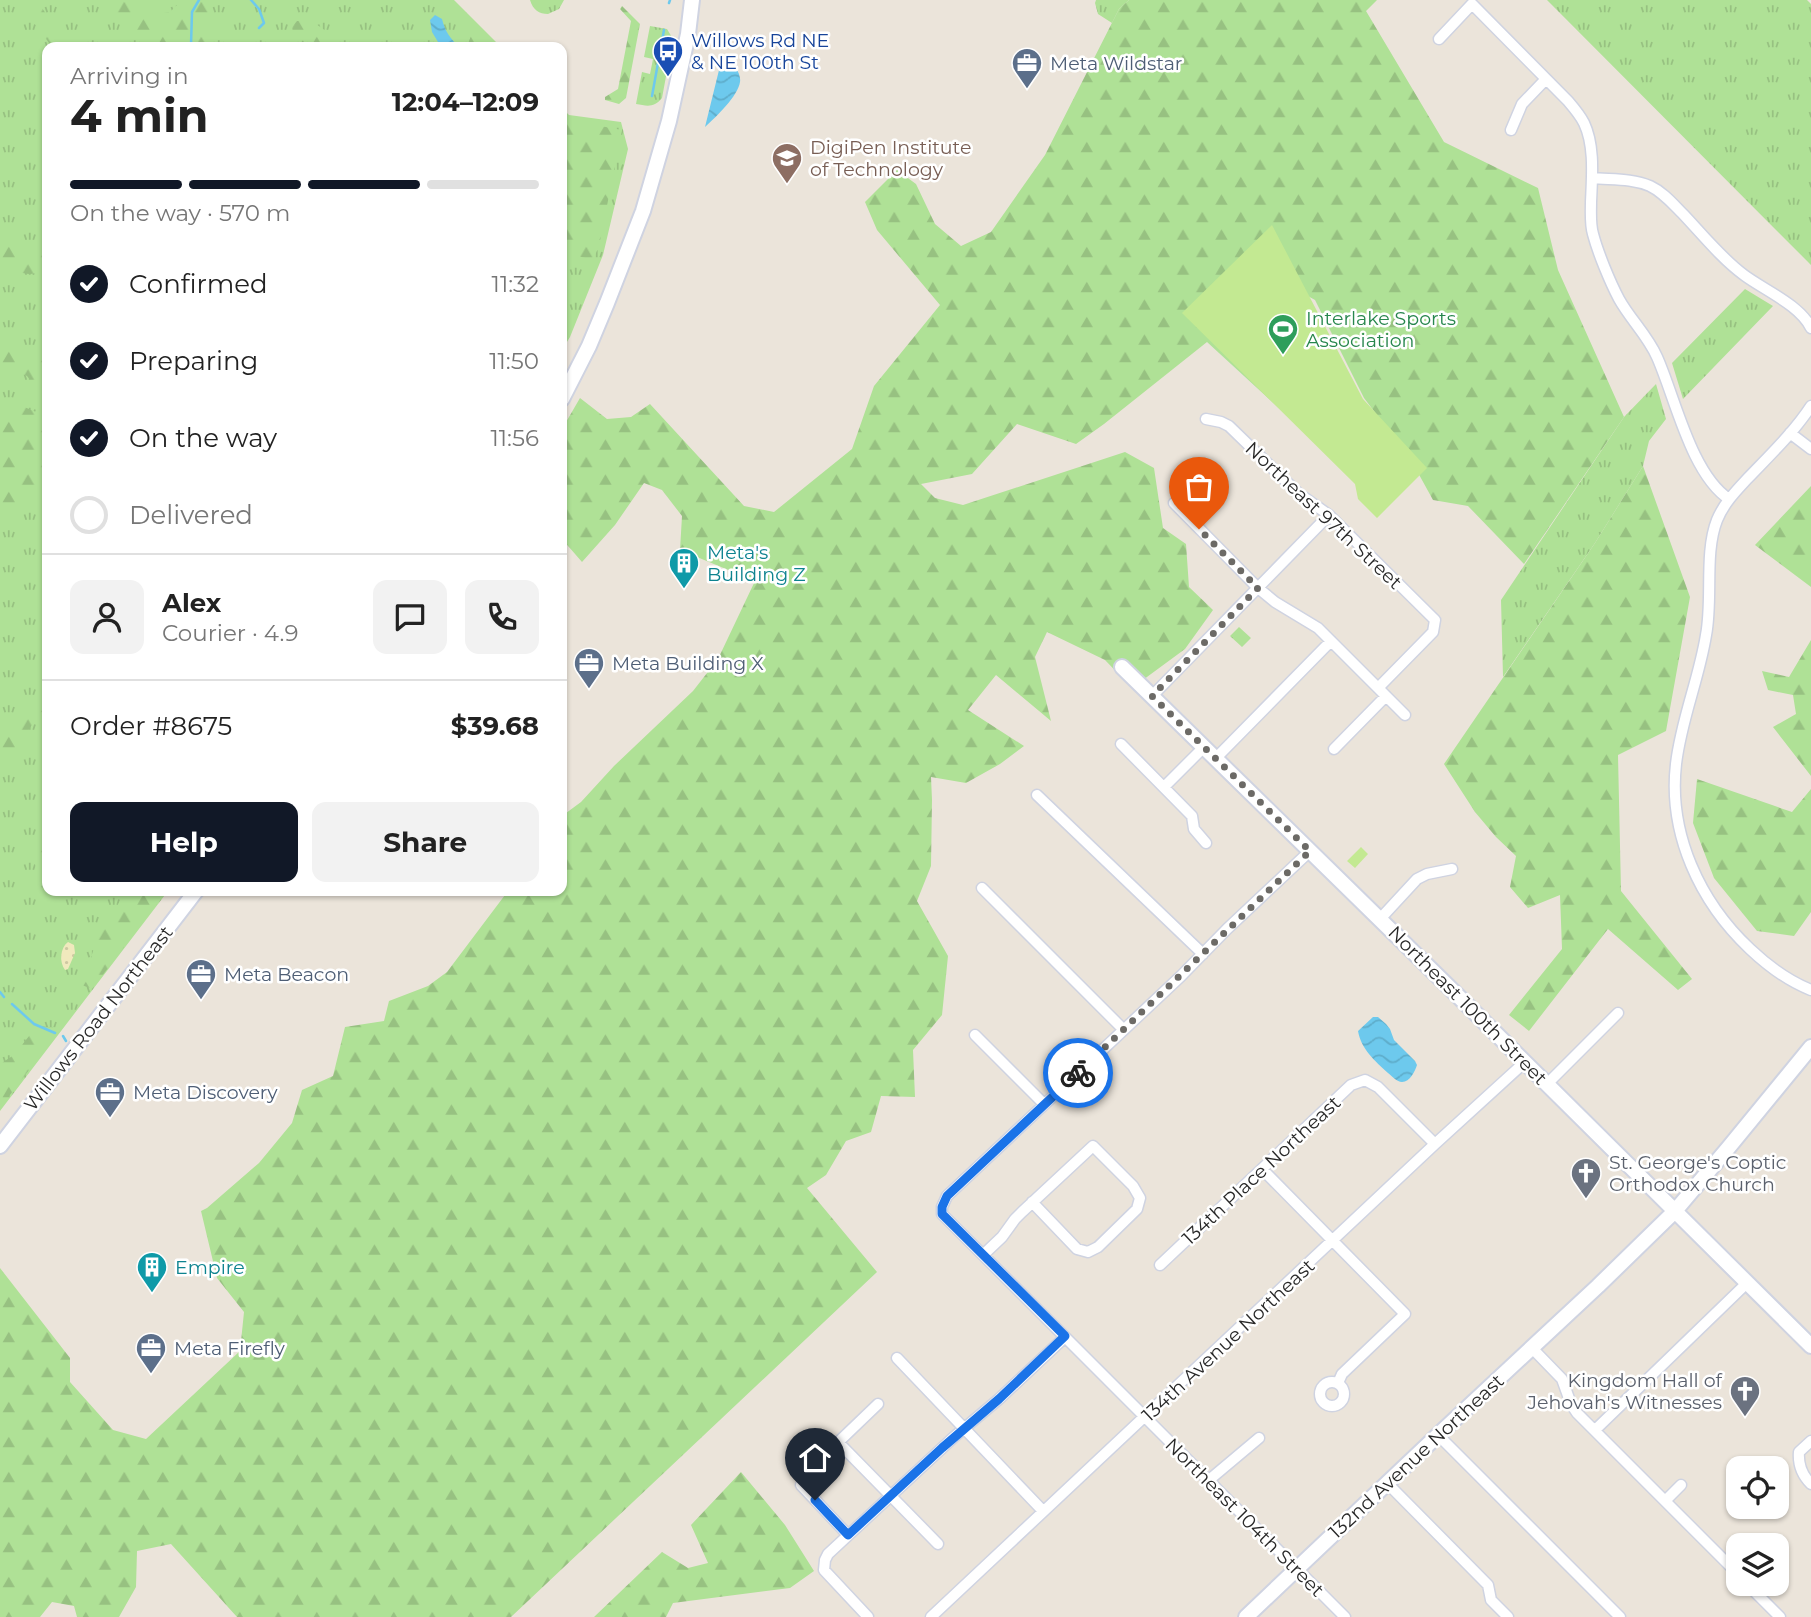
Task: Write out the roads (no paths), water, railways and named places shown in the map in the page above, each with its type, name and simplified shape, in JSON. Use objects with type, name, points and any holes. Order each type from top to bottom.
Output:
[{"type":"street","points":[[567,390],[589,346],[643,211],[669,121],[688,34],[692,0]]},
{"type":"street","points":[[1439,38],[1472,4],[1568,101],[1585,125],[1590,142],[1592,232],[1620,300],[1657,357],[1675,410],[1701,466],[1714,486],[1729,499]]},
{"type":"street","points":[[1511,130],[1522,104],[1546,79]]},
{"type":"street","points":[[1592,178],[1620,179],[1652,187],[1666,197],[1738,270],[1795,310],[1811,328]]},
{"type":"street","points":[[1811,406],[1790,433],[1729,499],[1717,520],[1711,540],[1709,620],[1678,748],[1674,794],[1685,850],[1714,909],[1761,959],[1784,977],[1811,990]]},
{"type":"street","name":"Northeast 97th Street","points":[[1206,419],[1229,426],[1298,493],[1329,516],[1435,620],[1433,632],[1378,688]]},
{"type":"street","points":[[1790,433],[1811,449]]},
{"type":"street","points":[[1174,503],[1258,588],[1275,602],[1318,628],[1405,715]]},
{"type":"street","points":[[1152,696],[1329,516]]},
{"type":"street","points":[[1216,758],[1331,641]]},
{"type":"street","name":"Northeast 100th Street","points":[[1122,667],[1811,1346]]},
{"type":"street","points":[[1334,749],[1387,696]]},
{"type":"street","points":[[1121,744],[1192,816],[1194,829],[1206,843]]},
{"type":"street","points":[[1164,787],[1204,747]]},
{"type":"street","points":[[1037,794],[1203,954]]},
{"type":"street","points":[[975,1035],[1044,1104],[1310,851]]},
{"type":"street","points":[[1380,919],[1417,879],[1452,869]]},
{"type":"street","points":[[982,888],[1123,1029]]},
{"type":"street","name":"Willows Road Northeast","points":[[0,1146],[193,896]]},
{"type":"street","points":[[1547,1084],[1618,1013]]},
{"type":"street","name":"132nd Avenue Northeast","points":[[1246,1617],[1598,1286],[1675,1210],[1811,1046]]},
{"type":"street","name":"134th Avenue Northeast","points":[[931,1617],[1525,1062]]},
{"type":"street","name":"134th Place Northeast","points":[[1160,1265],[1351,1085],[1365,1080],[1378,1087],[1435,1144]]},
{"type":"street","name":"Northeast 104th Street","points":[[1044,1104],[947,1196],[942,1214],[1345,1617]]},
{"type":"street","points":[[983,1255],[1032,1202],[1093,1146],[1133,1186],[1140,1198],[1137,1209],[1098,1247],[1088,1252],[1076,1248],[1032,1202]]},
{"type":"street","points":[[1262,1169],[1405,1314],[1342,1374],[1338,1383]]},
{"type":"street","points":[[1595,1430],[1748,1282]]},
{"type":"street","points":[[868,1617],[828,1576],[823,1566],[828,1554],[1065,1336]]},
{"type":"street","points":[[1531,1347],[1562,1379],[1571,1404],[1583,1420],[1726,1561]]},
{"type":"street","points":[[897,1358],[1043,1511]]},
{"type":"street","points":[[848,1535],[801,1480],[878,1404]]},
{"type":"street","points":[[1438,1434],[1620,1617]]},
{"type":"street","points":[[1209,1480],[1259,1438]]},
{"type":"street","points":[[1811,1441],[1799,1452],[1799,1462],[1811,1484]]},
{"type":"street","points":[[838,1442],[938,1544]]},
{"type":"street","points":[[1387,1483],[1488,1585],[1484,1592],[1508,1617]]},
{"type":"street","points":[[1665,1501],[1681,1485]]},
{"type":"street","points":[[1759,1596],[1780,1617]]},
{"type":"water","points":[[435,15],[442,19],[454,42],[438,42],[432,32],[430,20]]},
{"type":"water","points":[[724,63],[735,65],[740,82],[726,106],[705,127],[720,66]]},
{"type":"water","points":[[1373,1017],[1378,1017],[1386,1024],[1394,1040],[1415,1061],[1417,1065],[1407,1080],[1402,1082],[1395,1079],[1365,1049],[1358,1031]]},
{"type":"waterway","points":[[191,42],[192,12],[199,0]]},
{"type":"waterway","points":[[251,0],[259,9],[264,23],[259,28]]},
{"type":"waterway","points":[[652,96],[664,30]]},
{"type":"waterway","points":[[0,992],[4,997]]},
{"type":"waterway","points":[[12,1004],[34,1024],[55,1033]]},
{"type":"waterway","points":[[63,1036],[66,1041]]},
{"type":"place","name":"Willows Rd NE & NE 100th St","points":[[668,78]]},
{"type":"place","name":"Meta Wildstar","points":[[1027,90]]},
{"type":"place","name":"DigiPen Institute of Technology","points":[[787,185]]},
{"type":"place","name":"Interlake Sports Association","points":[[1283,356]]},
{"type":"place","name":"Meta's Building Z","points":[[684,590]]},
{"type":"place","name":"Meta Building X","points":[[589,690]]},
{"type":"place","name":"Meta Beacon","points":[[201,1001]]},
{"type":"place","name":"Meta Discovery","points":[[110,1119]]},
{"type":"place","name":"St. George's Coptic Orthodox Church","points":[[1586,1200]]},
{"type":"place","name":"Empire","points":[[152,1294]]},
{"type":"place","name":"Meta Firefly","points":[[151,1375]]},
{"type":"place","name":"Kingdom Hall of Jehovah's Witnesses","points":[[1745,1418]]}]
